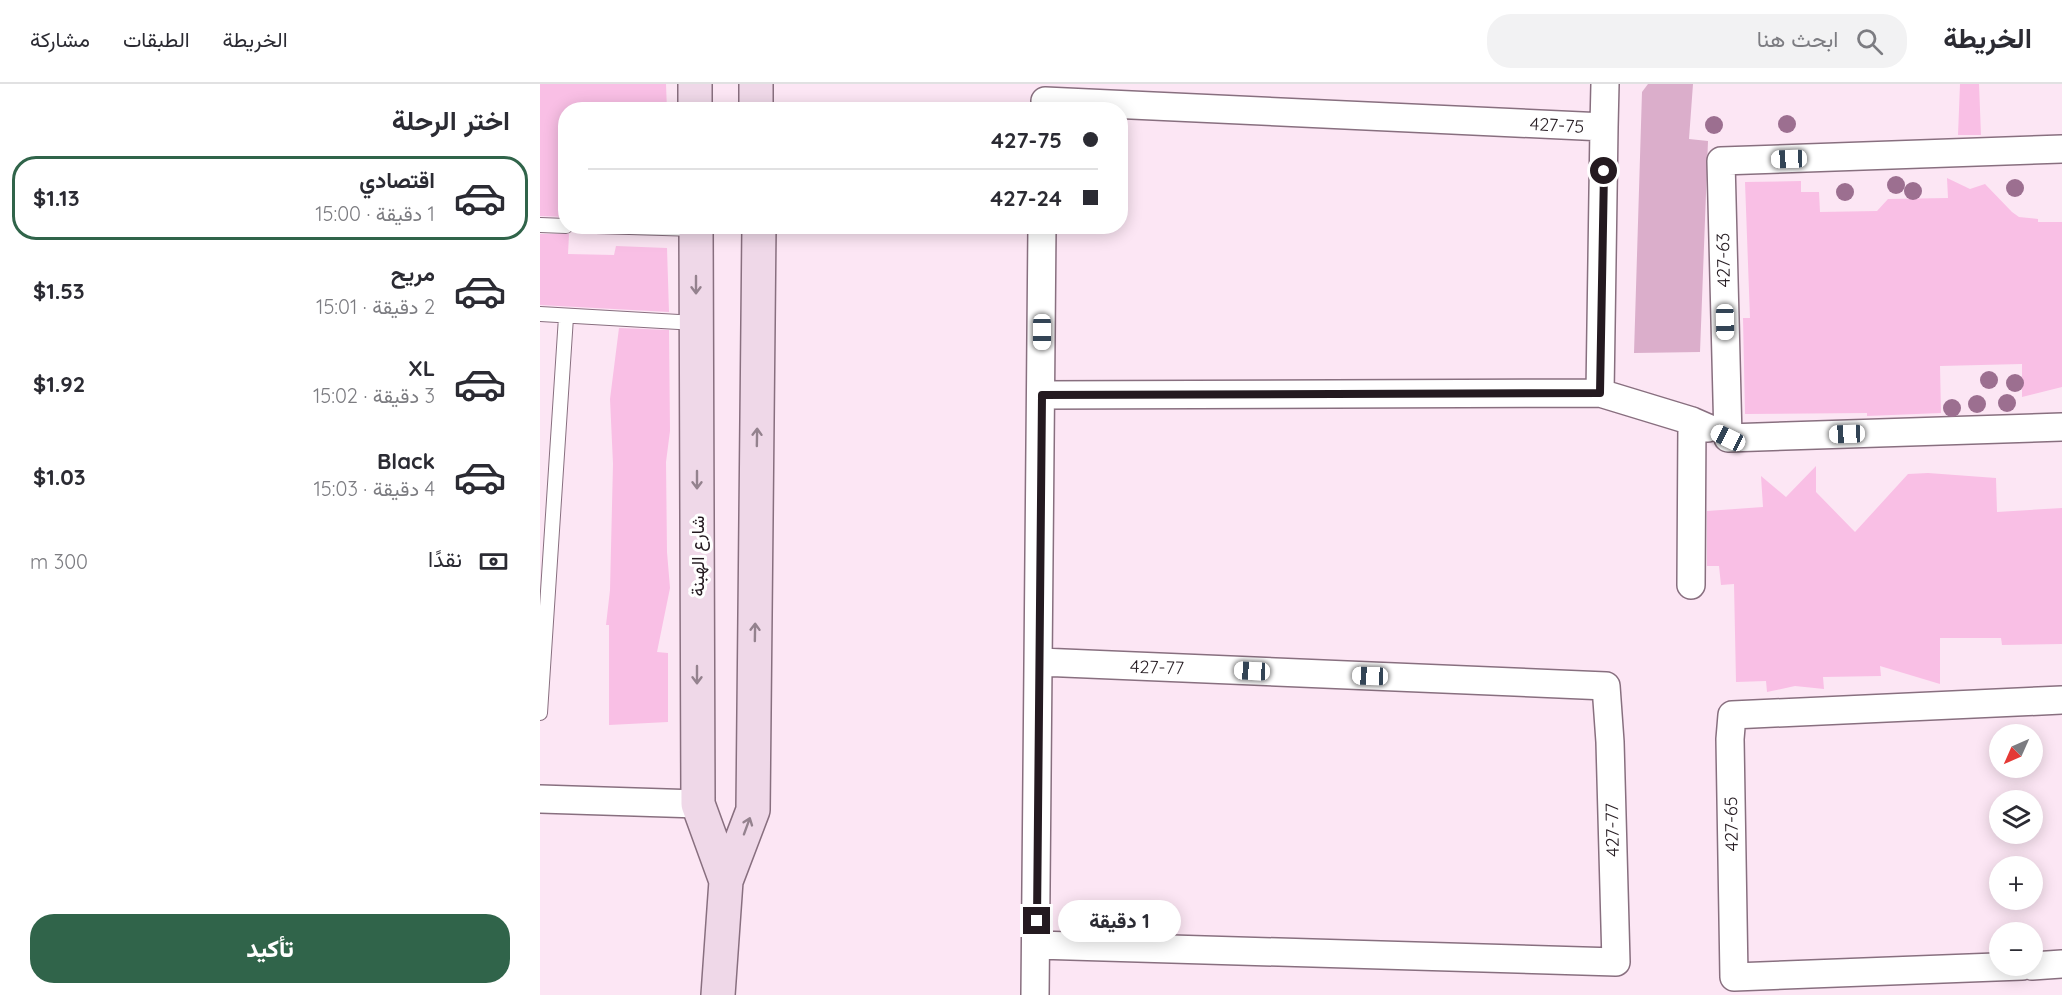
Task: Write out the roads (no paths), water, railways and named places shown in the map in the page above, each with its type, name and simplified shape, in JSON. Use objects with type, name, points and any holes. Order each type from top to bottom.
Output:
[{"type":"street","points":[[695,84],[695,102]]},
{"type":"street","points":[[756,84],[756,102]]},
{"type":"street","points":[[1604,127],[1605,84]]},
{"type":"street","name":"427-75","points":[[1045,98],[1122,102]]},
{"type":"street","name":"427-75","points":[[1128,102],[1604,127],[1600,393]]},
{"type":"street","name":"427-63","points":[[1728,438],[1721,161],[2062,149]]},
{"type":"street","name":"شارع الهبنة","points":[[696,234],[698,804],[726,881]]},
{"type":"street","name":"شارع الهبنة","points":[[718,995],[726,881],[753,810],[759,234]]},
{"type":"street","points":[[1035,995],[1040,662],[1042,234]]},
{"type":"street","points":[[1042,395],[1600,393],[1692,421],[1728,438],[2062,427]]},
{"type":"street","points":[[1690,585],[1692,421]]},
{"type":"street","name":"427-77","points":[[1037,945],[1616,962],[1610,741],[1606,686],[1040,662]]},
{"type":"street","name":"427-65","points":[[1989,967],[1734,977],[1730,739],[1732,715],[2062,700]]},
{"type":"street","points":[[540,799],[698,804]]},
{"type":"street","points":[[2043,965],[2062,964]]},
{"type":"lane","points":[[540,225],[558,226]]},
{"type":"lane","points":[[540,314],[696,323]]},
{"type":"lane","points":[[540,712],[566,317]]}]
